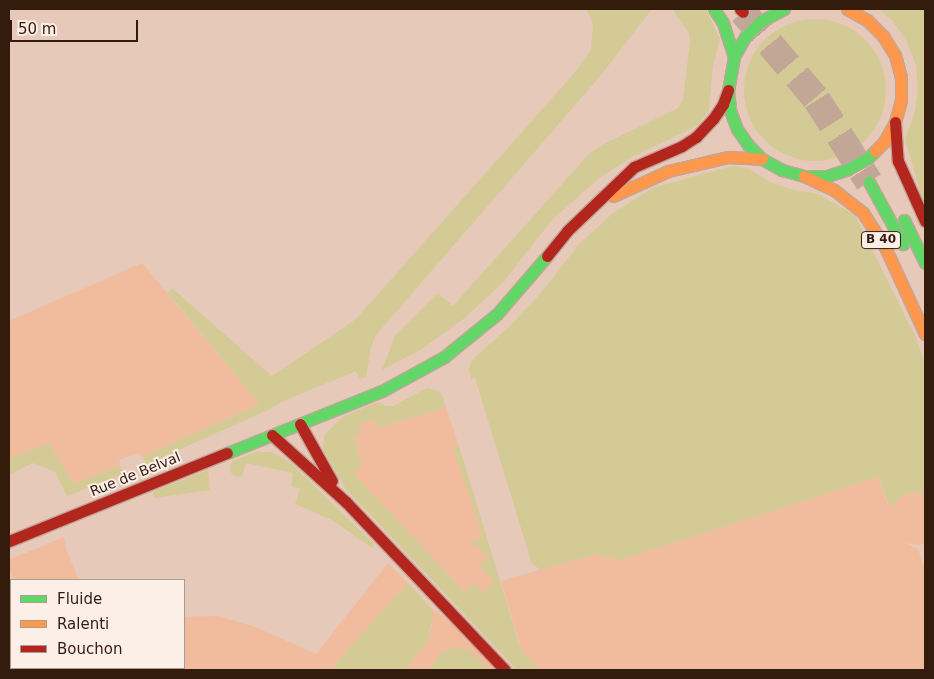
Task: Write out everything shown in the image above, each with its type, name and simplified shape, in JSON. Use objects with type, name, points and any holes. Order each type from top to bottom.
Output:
[{"type":"main road","points":[[714,9],[724,23],[734,57]]},
{"type":"main road","points":[[784,9],[761,21],[745,37],[734,57],[728,90],[730,110],[737,129],[748,145],[762,159],[782,170],[804,176],[834,174],[868,158],[884,142],[895,122],[901,100],[901,85],[895,56],[883,36],[867,20],[846,9]]},
{"type":"main road","name":"Rue de Belval","points":[[9,541],[382,390],[444,358],[472,336],[523,286],[567,231],[634,167],[682,146],[696,137],[713,119],[723,104],[728,90]]},
{"type":"main road","points":[[895,122],[898,161],[906,184],[925,221]]},
{"type":"main road","points":[[594,204],[668,171],[728,157],[762,159]]},
{"type":"main road","name":"B 40","points":[[804,176],[834,190],[863,213],[884,245],[925,334]]},
{"type":"main road","name":"B 40","points":[[874,179],[920,265]]},
{"type":"main road","points":[[317,454],[320,430],[329,416],[341,407]]},
{"type":"main road","points":[[300,424],[346,502]]},
{"type":"main road","points":[[272,435],[346,502],[505,670]]},
{"type":"shaded area","points":[[586,9],[652,9],[601,75],[376,335],[371,347],[366,377],[360,379],[356,371],[286,400],[266,411],[147,464],[142,457],[260,404],[167,292],[173,289],[272,376],[356,319],[576,71],[591,50],[593,24]]},
{"type":"shaded area","points":[[672,9],[706,9],[720,39],[713,66],[709,110],[697,126],[630,158],[598,179],[552,220],[504,281],[466,317],[422,349],[382,370],[395,336],[438,293],[453,306],[589,154],[604,144],[678,108],[683,100],[690,41],[689,33]]},
{"type":"shaded area","points":[[879,9],[925,9],[925,209],[905,139],[914,115],[918,90],[916,65],[907,42],[893,21]]},
{"type":"shaded area","points":[[815,19],[829,20],[842,24],[855,31],[865,40],[874,50],[881,63],[885,76],[885,104],[881,117],[874,130],[865,140],[855,149],[842,156],[829,160],[815,161],[801,160],[788,156],[775,149],[765,140],[756,130],[749,117],[745,104],[744,90],[745,76],[749,63],[756,50],[765,40],[775,31],[788,24],[801,20]]},
{"type":"shaded area","points":[[732,166],[749,169],[770,182],[793,190],[816,193],[855,215],[916,338],[925,364],[925,494],[909,493],[901,497],[892,508],[891,503],[888,503],[878,477],[620,560],[596,554],[541,570],[532,564],[475,378],[471,379],[469,369],[472,360],[510,326],[541,293],[579,244],[613,213],[653,188]]},
{"type":"shaded area","points":[[142,263],[260,404],[142,457],[138,453],[119,460],[120,465],[74,484],[49,443],[9,458],[9,321]]},
{"type":"shaded area","points":[[427,388],[439,392],[443,397],[445,404],[443,408],[377,428],[373,419],[359,425],[362,433],[355,436],[361,465],[354,474],[465,592],[474,583],[483,592],[494,582],[479,566],[489,557],[470,542],[483,537],[453,448],[459,446],[519,643],[522,651],[540,670],[517,670],[346,489],[323,450],[324,435],[344,416],[378,402],[385,406],[393,406]]},
{"type":"shaded area","points":[[445,404],[459,446],[454,448],[483,538],[471,541],[489,557],[494,582],[483,592],[465,592],[354,474],[361,465],[355,435],[358,425],[373,419],[378,428],[442,408]]},
{"type":"shaded area","points":[[49,443],[74,484],[120,465],[124,474],[67,496],[55,472],[33,463],[9,475],[9,458]]},
{"type":"shaded area","points":[[256,452],[271,452],[291,463],[375,545],[372,548],[332,520],[295,504],[300,489],[291,486],[293,473],[246,463],[242,477],[231,473],[230,467],[233,461]]},
{"type":"shaded area","points":[[208,470],[210,490],[154,498],[153,492]]},
{"type":"shaded area","points":[[878,477],[887,503],[891,502],[893,507],[901,497],[909,493],[925,494],[925,543],[919,545],[905,543],[918,549],[925,571],[925,670],[540,670],[522,651],[501,581],[596,554],[620,560]]},
{"type":"shaded area","points":[[64,537],[67,552],[79,579],[14,579],[9,569],[9,560]]},
{"type":"shaded area","points":[[388,563],[408,583],[336,663],[334,670],[13,670],[185,669],[185,617],[217,616],[253,626],[316,654]]},
{"type":"shaded area","points":[[408,583],[430,607],[433,617],[429,633],[431,636],[405,670],[334,670],[336,663]]},
{"type":"shaded area","points":[[430,607],[517,670],[405,670],[431,636],[429,633],[432,626]]},
{"type":"shaded area","points":[[459,647],[472,652],[490,670],[428,670],[443,651]]},
{"type":"tunnel","points":[[743,12],[817,100],[869,182]]},
{"type":"traffic: fast","points":[[714,9],[723,23],[734,57]]},
{"type":"traffic: fast","points":[[784,9],[761,21],[745,37],[734,57],[728,90],[730,110],[737,129],[748,145],[762,159],[782,170],[804,176],[827,176],[848,169],[868,158],[875,151]]},
{"type":"traffic: fast","points":[[869,182],[903,244]]},
{"type":"traffic: fast","points":[[904,220],[925,263]]},
{"type":"traffic: fast","points":[[227,453],[382,391],[444,357],[497,314],[547,256]]},
{"type":"traffic: slow","points":[[847,9],[867,20],[883,36],[895,55],[901,77],[901,100],[895,122],[884,142],[875,151]]},
{"type":"traffic: slow","points":[[613,196],[668,171],[728,157],[762,159]]},
{"type":"traffic: slow","points":[[804,176],[834,190],[863,213],[884,245],[925,334]]},
{"type":"traffic: jam","points":[[740,9],[743,12]]},
{"type":"traffic: jam","points":[[547,256],[567,231],[634,167],[682,146],[696,137],[713,119],[723,104],[728,90]]},
{"type":"traffic: jam","points":[[895,122],[898,161],[925,221]]},
{"type":"traffic: jam","points":[[300,424],[332,481]]},
{"type":"traffic: jam","points":[[272,435],[346,502],[505,670]]},
{"type":"traffic: jam","points":[[9,541],[227,453]]}]
